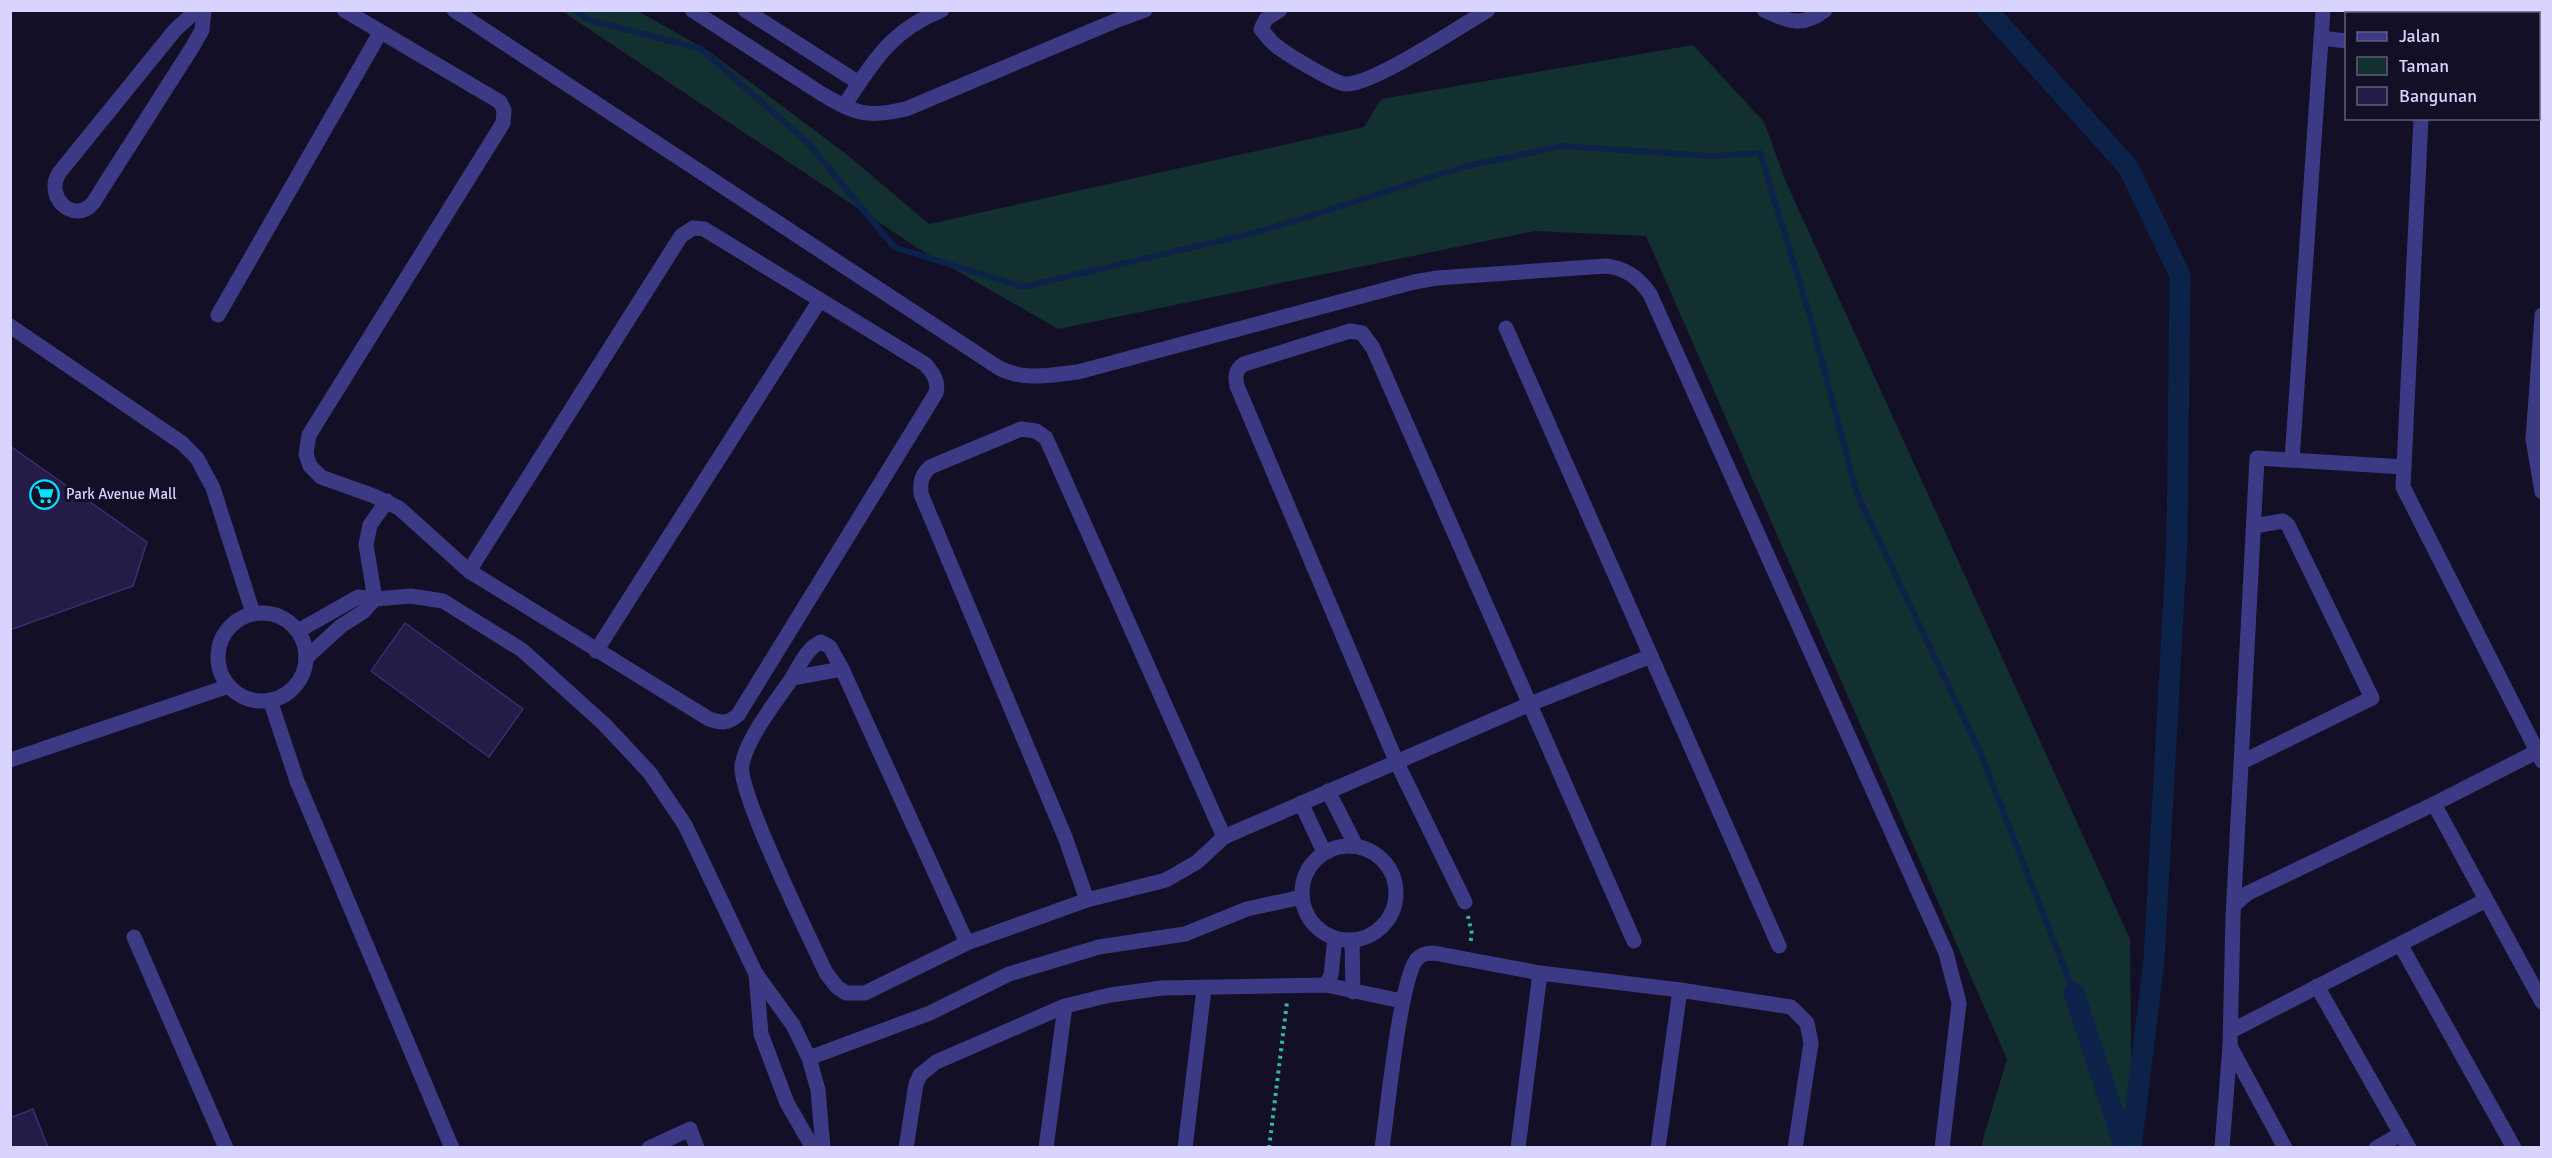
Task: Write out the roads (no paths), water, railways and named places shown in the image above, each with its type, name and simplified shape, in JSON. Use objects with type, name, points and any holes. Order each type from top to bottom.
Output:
[{"type":"street","points":[[197,10],[175,30],[59,173],[53,186],[54,193],[66,207],[80,212],[88,209],[93,203],[193,46],[202,30],[204,10]]},
{"type":"street","points":[[344,10],[500,102],[504,115],[503,123],[309,435],[306,454],[310,465],[321,477],[387,501],[399,508],[469,571],[710,719],[723,723],[730,721],[738,715],[936,393],[937,386],[932,372],[925,364],[704,229],[693,228],[687,231],[674,246],[469,571]]},
{"type":"street","points":[[453,10],[989,362],[1014,376],[1037,377],[1078,372],[1426,280],[1606,266],[1617,267],[1630,273],[1650,294],[1946,953],[1959,1003],[1942,1148]]},
{"type":"street","points":[[692,10],[844,106],[872,115],[906,109],[1144,10]]},
{"type":"street","points":[[745,10],[859,83]]},
{"type":"street","points":[[844,106],[892,39],[915,17],[942,10]]},
{"type":"street","points":[[1280,10],[1266,19],[1261,29],[1274,44],[1328,78],[1346,84],[1394,66],[1488,10]]},
{"type":"street","points":[[1764,10],[1800,23],[1815,18],[1825,10]]},
{"type":"street","points":[[2292,460],[2323,10]]},
{"type":"street","points":[[218,315],[380,33]]},
{"type":"street","points":[[2320,38],[2345,41]]},
{"type":"street","points":[[2235,904],[2248,893],[2540,754],[2403,487],[2421,120]]},
{"type":"street","points":[[596,651],[820,300]]},
{"type":"street","points":[[2541,315],[2533,439],[2541,492]]},
{"type":"street","points":[[10,326],[182,444],[197,458],[213,488],[253,614]]},
{"type":"street","points":[[1506,328],[1779,946]]},
{"type":"street","points":[[1465,902],[1397,763],[1237,386],[1235,374],[1244,364],[1350,331],[1362,333],[1373,348],[1634,941]]},
{"type":"street","points":[[1087,900],[1065,837],[921,494],[921,479],[930,467],[1021,429],[1036,431],[1046,438],[1224,837]]},
{"type":"street","points":[[2222,1148],[2231,1038],[2235,904],[2257,458],[2404,467]]},
{"type":"street","points":[[375,599],[366,545],[370,525],[387,501]]},
{"type":"street","points":[[2242,762],[2372,699],[2288,525],[2283,521],[2254,526]]},
{"type":"street","points":[[298,631],[333,609],[358,597],[375,599],[411,596],[443,601],[522,650],[604,724],[650,773],[685,825],[756,975],[793,1024],[809,1058],[818,1090],[823,1148]]},
{"type":"street","points":[[306,658],[340,626],[363,612],[375,599]]},
{"type":"street","points":[[253,614],[278,615],[298,631],[304,644],[306,658],[303,673],[296,686],[284,695],[270,700],[255,700],[241,696],[229,686],[221,674],[218,658],[220,643],[227,630],[238,619],[253,614]]},
{"type":"street","points":[[967,943],[842,669],[830,647],[821,642],[809,652],[754,737],[746,754],[742,773],[750,805],[825,973],[837,987],[846,993],[866,993],[967,943],[1087,900],[1166,880],[1197,862],[1224,837],[1530,705],[1650,656]]},
{"type":"street","points":[[792,678],[842,669]]},
{"type":"street","points":[[10,760],[229,686]]},
{"type":"street","points":[[270,700],[297,781],[452,1148]]},
{"type":"street","points":[[1328,791],[1356,846]]},
{"type":"street","points":[[1301,803],[1324,852]]},
{"type":"street","points":[[2434,804],[2541,1002]]},
{"type":"street","points":[[1340,846],[1356,846],[1371,851],[1384,860],[1392,873],[1396,888],[1396,903],[1390,918],[1380,930],[1367,937],[1352,940],[1335,938],[1322,932],[1312,923],[1305,911],[1302,884],[1306,871],[1324,852],[1340,846]]},
{"type":"street","points":[[809,1058],[930,1013],[1010,974],[1099,947],[1185,934],[1247,909],[1302,897]]},
{"type":"street","points":[[2231,1038],[2318,986],[2486,900]]},
{"type":"street","points":[[134,937],[226,1148]]},
{"type":"street","points":[[1326,985],[1330,975],[1335,938]]},
{"type":"street","points":[[1352,940],[1353,992]]},
{"type":"street","points":[[2400,944],[2514,1148]]},
{"type":"street","points":[[1382,1148],[1402,1001],[1413,964],[1417,958],[1434,953],[1540,973],[1680,990],[1791,1007],[1807,1023],[1811,1043],[1795,1148]]},
{"type":"street","points":[[1518,1148],[1540,973]]},
{"type":"street","points":[[756,975],[760,1034],[787,1103],[813,1148]]},
{"type":"street","points":[[906,1148],[915,1084],[926,1070],[936,1062],[1065,1006],[1110,995],[1151,990],[1326,985],[1402,1001]]},
{"type":"street","points":[[2318,986],[2405,1141],[2376,1148]]},
{"type":"street","points":[[1185,1148],[1204,989]]},
{"type":"street","points":[[1658,1148],[1680,990]]},
{"type":"street","points":[[1046,1148],[1065,1006]]},
{"type":"street","points":[[2231,1038],[2285,1148]]},
{"type":"street","points":[[649,1148],[690,1129],[697,1148]]},
{"type":"waterway","points":[[575,10],[586,19],[701,49],[808,143],[894,247],[1023,287],[1262,231],[1467,166],[1562,146],[1711,156],[1760,153],[1810,316],[1857,494],[1980,752],[2074,993]]},
{"type":"waterway","points":[[1987,10],[2128,167],[2180,275],[2177,541],[2154,960],[2131,1148]]},
{"type":"waterway","points":[[2074,993],[2125,1148]]},
{"type":"place","name":"Park Avenue Mall","points":[[45,494]]}]
